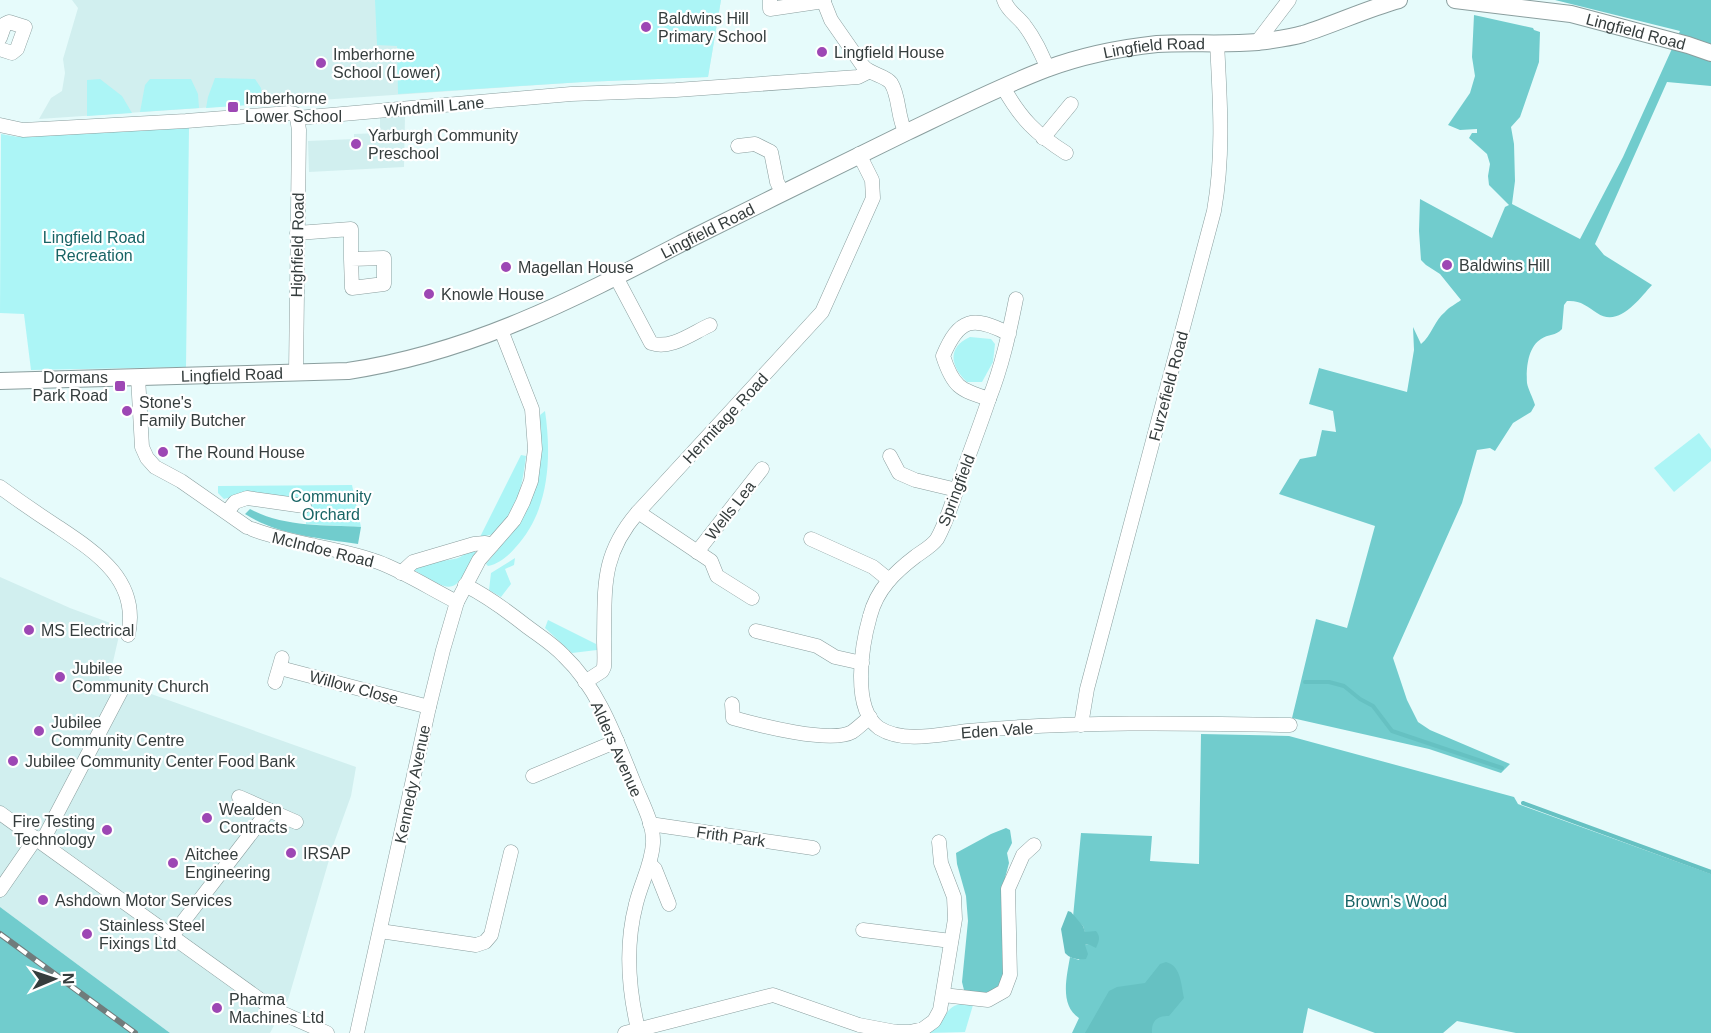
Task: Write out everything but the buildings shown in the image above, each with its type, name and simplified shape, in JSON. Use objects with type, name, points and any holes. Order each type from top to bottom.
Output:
[{"type":"street","points":[[770,0],[770,9],[823,1],[831,20],[868,72],[888,80],[892,85],[901,125],[906,133]]},
{"type":"street","points":[[1004,0],[1006,8],[1022,22],[1039,47],[1048,69]]},
{"type":"street","points":[[1257,42],[1289,0]]},
{"type":"street","name":"Lingfield Road","points":[[0,381],[348,371],[428,355],[501,330],[616,278],[859,154],[1003,87],[1048,69],[1081,58],[1157,44],[1257,42],[1300,35],[1370,8],[1399,0]]},
{"type":"street","name":"Lingfield Road","points":[[1455,0],[1571,14],[1689,45],[1711,53]]},
{"type":"street","points":[[0,38],[5,24],[9,22],[25,27],[17,49],[12,53],[0,49]]},
{"type":"street","name":"Furzefield Road","points":[[1081,725],[1087,690],[1214,211],[1220,177],[1222,143],[1217,43]]},
{"type":"street","name":"Windmill Lane","points":[[0,125],[23,130],[289,113],[295,114],[297,118],[571,94],[676,90],[858,77],[868,72]]},
{"type":"street","points":[[1003,87],[1024,121],[1043,138],[1066,153]]},
{"type":"street","points":[[1043,138],[1071,104]]},
{"type":"street","name":"Highfield Road","points":[[296,373],[299,130],[297,118]]},
{"type":"street","points":[[738,146],[755,144],[771,152],[777,182],[782,192]]},
{"type":"street","name":"Hermitage Road","points":[[585,682],[602,671],[604,667],[606,578],[611,553],[618,538],[638,512],[822,312],[873,198],[872,180],[859,154]]},
{"type":"street","points":[[297,233],[351,229],[351,259]]},
{"type":"street","points":[[616,278],[651,343],[668,346],[710,325]]},
{"type":"street","name":"Springfield","points":[[870,717],[863,702],[860,686],[870,616],[878,595],[889,580],[900,568],[935,542],[949,514],[1001,369],[1016,300]]},
{"type":"street","points":[[990,399],[964,391],[949,375],[943,356],[951,337],[961,326],[975,322],[992,325],[1009,334]]},
{"type":"street","name":"Kennedy Avenue","points":[[357,1033],[442,650],[457,602],[479,560],[514,520],[531,481],[535,449],[532,409],[501,330]]},
{"type":"street","points":[[138,377],[142,447],[147,458],[155,467],[181,481],[227,512],[235,502],[247,498],[304,506]]},
{"type":"street","points":[[0,381],[0,391]]},
{"type":"street","points":[[890,456],[899,474],[957,490]]},
{"type":"street","name":"Wells Lea","points":[[697,552],[762,469]]},
{"type":"street","points":[[0,487],[87,546],[105,561],[116,575],[130,606],[131,619],[128,634]]},
{"type":"street","name":"McIndoe Road","points":[[227,512],[250,528],[309,546],[378,562],[457,602]]},
{"type":"street","name":"Wells Lea","points":[[638,512],[711,561],[717,576],[752,598]]},
{"type":"street","points":[[811,539],[873,567],[889,580]]},
{"type":"street","points":[[401,573],[412,562],[474,544],[492,545]]},
{"type":"street","name":"Alders Avenue","points":[[465,585],[485,594],[564,656],[585,682],[617,741],[650,824],[653,841],[650,864],[630,930],[628,960],[632,1031]]},
{"type":"street","points":[[756,631],[817,646],[835,657],[862,663]]},
{"type":"street","name":"Willow Close","points":[[275,682],[281,663],[429,707]]},
{"type":"street","points":[[0,890],[39,840],[121,691]]},
{"type":"street","points":[[732,704],[733,718],[764,727],[830,737],[851,733],[870,717]]},
{"type":"street","name":"Eden Vale","points":[[870,717],[878,727],[893,734],[913,737],[1014,727],[1290,725]]},
{"type":"street","points":[[533,776],[617,741]]},
{"type":"street","points":[[239,797],[296,822]]},
{"type":"street","points":[[172,936],[269,810]]},
{"type":"street","points":[[0,813],[273,1009],[327,1033]]},
{"type":"street","name":"Frith Park","points":[[650,824],[813,848]]},
{"type":"street","points":[[632,1031],[774,995],[859,1025],[896,1033],[923,1029],[934,1021],[940,1011],[955,919],[954,897],[940,863],[939,842]]},
{"type":"street","points":[[943,995],[988,1000],[1004,991],[1010,975],[1008,889],[1023,855],[1034,845]]},
{"type":"street","points":[[380,931],[476,945],[485,942],[491,936],[511,852]]},
{"type":"street","points":[[650,864],[655,869],[669,904]]},
{"type":"street","points":[[863,930],[951,941]]},
{"type":"shaded area","name":"Imberhorne School (Lower)","points":[[72,0],[721,0],[708,77],[583,82],[39,119],[51,98],[62,91],[65,73],[63,59],[78,8]]},
{"type":"shaded area","name":"Yarburgh Community Preschool","points":[[405,116],[404,167],[309,172],[308,141],[354,139],[354,134],[380,133],[380,117]]},
{"type":"shaded area","points":[[0,577],[70,608],[121,627],[109,679],[356,767],[351,796],[334,843],[288,1000],[270,1033],[170,1033],[0,907]]},
{"type":"shaded area","points":[[1068,911],[1083,926],[1085,932],[1096,931],[1099,935],[1096,948],[1085,945],[1088,954],[1086,959],[1075,959],[1065,953],[1061,929]]},
{"type":"shaded area","points":[[1166,962],[1175,967],[1177,971],[1184,998],[1169,1016],[1156,1020],[1152,1033],[1085,1033],[1109,991],[1117,987],[1145,983],[1160,964]]},
{"type":"green space","points":[[375,0],[721,0],[708,77],[583,82],[398,94],[397,46],[377,45]]},
{"type":"green space","points":[[1555,0],[1711,0],[1711,86],[1667,82],[1595,244],[1604,255],[1652,285],[1628,310],[1613,317],[1605,317],[1580,303],[1567,301],[1564,305],[1562,329],[1541,339],[1533,347],[1527,377],[1535,405],[1531,412],[1513,423],[1495,451],[1490,448],[1477,450],[1462,503],[1393,658],[1407,700],[1418,722],[1430,730],[1510,764],[1501,773],[1429,749],[1292,718],[1316,619],[1347,628],[1375,526],[1279,494],[1300,459],[1316,456],[1322,430],[1336,432],[1333,411],[1309,404],[1319,368],[1407,392],[1414,350],[1413,327],[1421,344],[1441,316],[1461,300],[1440,274],[1421,260],[1420,199],[1492,238],[1505,207],[1509,205],[1489,185],[1490,164],[1487,154],[1469,138],[1472,133],[1477,133],[1477,129],[1460,130],[1448,125],[1470,93],[1475,76],[1472,57],[1474,15],[1533,28],[1540,32],[1539,62],[1520,117],[1511,127],[1515,181],[1512,204],[1580,239],[1623,157],[1680,31]]},
{"type":"green space","points":[[215,78],[255,79],[261,88],[263,104],[206,108]]},
{"type":"green space","points":[[100,79],[122,96],[132,113],[87,116],[87,80]]},
{"type":"green space","points":[[150,79],[191,79],[198,94],[199,108],[140,112],[145,85]]},
{"type":"green space","name":"Lingfield Road Recreation","points":[[189,128],[186,367],[31,370],[24,314],[0,313],[1,134],[18,137]]},
{"type":"green space","points":[[970,337],[991,339],[995,344],[993,362],[982,382],[967,382],[954,363],[954,351],[957,346]]},
{"type":"green space","points":[[545,411],[548,466],[535,518],[515,548],[503,559],[488,566],[486,564],[520,523],[540,460],[540,415]]},
{"type":"green space","points":[[1699,433],[1711,449],[1711,461],[1674,492],[1654,468]]},
{"type":"green space","points":[[521,455],[526,456],[515,506],[497,531],[480,537]]},
{"type":"green space","name":"Community Orchard","points":[[352,485],[361,527],[306,524],[308,500],[246,493],[224,499],[218,493],[218,486]]},
{"type":"green space","points":[[250,509],[290,522],[361,527],[358,544],[299,535],[271,527],[245,514]]},
{"type":"green space","points":[[471,550],[475,551],[476,555],[462,578],[451,586],[437,583],[414,570],[429,563],[458,558]]},
{"type":"green space","points":[[515,558],[514,565],[505,569],[511,584],[501,597],[489,590],[491,573]]},
{"type":"green space","points":[[548,620],[596,644],[597,650],[572,653],[545,628]]},
{"type":"green space","name":"Brown's Wood","points":[[1201,734],[1289,736],[1514,797],[1518,804],[1711,874],[1711,1033],[1516,1033],[1457,1021],[1443,1033],[1375,1033],[1308,1008],[1303,1033],[1072,1033],[1079,1018],[1069,1006],[1067,998],[1066,981],[1070,957],[1079,960],[1085,945],[1088,944],[1083,926],[1073,917],[1081,833],[1152,836],[1150,861],[1199,864]]},
{"type":"green space","points":[[1006,828],[1010,830],[1012,843],[1007,853],[1009,863],[1005,878],[1003,905],[1007,973],[995,994],[965,994],[962,982],[968,921],[966,896],[956,853]]},
{"type":"green space","points":[[0,907],[170,1033],[0,1033]]},
{"type":"green space","points":[[961,1004],[973,1005],[965,1032],[928,1033],[939,1025],[951,1008]]},
{"type":"waterway","points":[[1305,682],[1329,682],[1344,686],[1373,706],[1392,731],[1502,768]]},
{"type":"waterway","points":[[1523,803],[1711,872]]},
{"type":"railway","points":[[0,934],[135,1033]]},
{"type":"place","name":"Baldwins Hill Primary School","points":[[646,27]]},
{"type":"place","name":"Lingfield House","points":[[822,52]]},
{"type":"place","name":"Imberhorne School (Lower)","points":[[321,63]]},
{"type":"place","name":"Imberhorne Lower School","points":[[233,107]]},
{"type":"place","name":"Yarburgh Community Preschool","points":[[356,144]]},
{"type":"place","name":"Baldwins Hill","points":[[1447,265]]},
{"type":"place","name":"Magellan House","points":[[506,267]]},
{"type":"place","name":"Knowle House","points":[[429,294]]},
{"type":"place","name":"Dormans Park Road","points":[[120,386]]},
{"type":"place","name":"Stone's Family Butcher","points":[[127,411]]},
{"type":"place","name":"The Round House","points":[[163,452]]},
{"type":"place","name":"MS Electrical","points":[[29,630]]},
{"type":"place","name":"Jubilee Community Church","points":[[60,677]]},
{"type":"place","name":"Jubilee Community Centre","points":[[39,731]]},
{"type":"place","name":"Jubilee Community Center Food Bank","points":[[13,761]]},
{"type":"place","name":"Wealden Contracts","points":[[207,818]]},
{"type":"place","name":"Fire Testing Technology","points":[[107,830]]},
{"type":"place","name":"IRSAP","points":[[291,853]]},
{"type":"place","name":"Aitchee Engineering","points":[[173,863]]},
{"type":"place","name":"Ashdown Motor Services","points":[[43,900]]},
{"type":"place","name":"Stainless Steel Fixings Ltd","points":[[87,934]]},
{"type":"place","name":"Pharma Machines Ltd","points":[[217,1008]]}]
